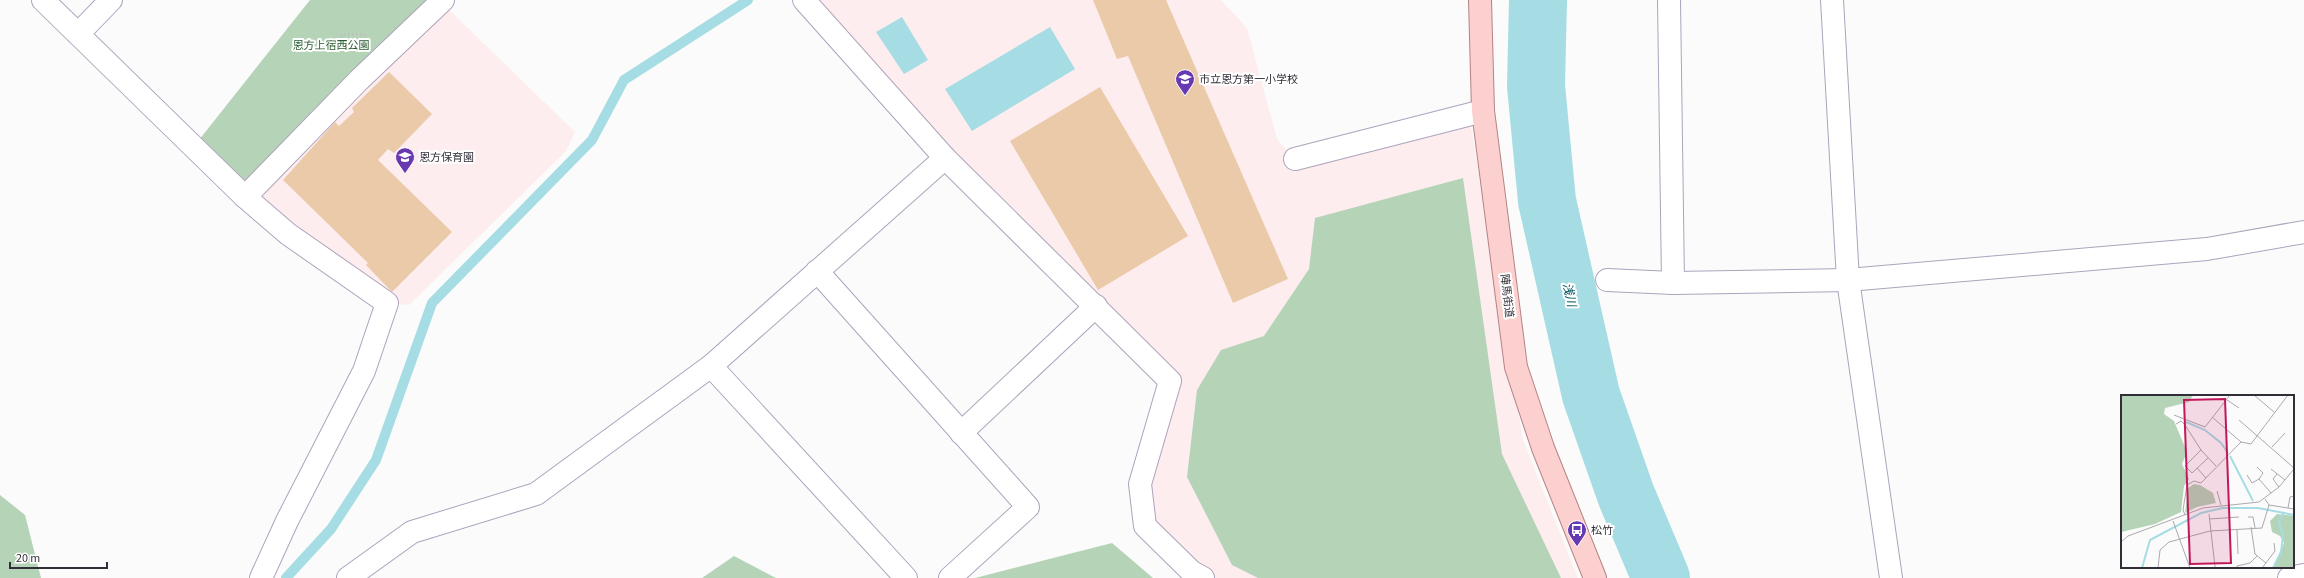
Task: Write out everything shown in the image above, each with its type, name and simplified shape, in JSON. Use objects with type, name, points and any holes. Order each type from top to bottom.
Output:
[{"type":"main road","name":"陣馬街道","points":[[1480,0],[1483,110],[1516,367],[1542,448],[1595,578]]},
{"type":"street","points":[[43,0],[245,197],[288,234],[387,303],[364,371],[286,521],[260,578]]},
{"type":"street","points":[[78,34],[111,0]]},
{"type":"street","points":[[245,197],[359,80],[443,0]]},
{"type":"street","points":[[804,0],[945,158],[1170,381],[1140,484],[1145,526],[1192,572],[1203,578]]},
{"type":"street","points":[[1669,0],[1673,283]]},
{"type":"street","points":[[1832,0],[1848,280],[1891,578]]},
{"type":"street","points":[[1295,159],[1483,110]]},
{"type":"street","points":[[348,578],[412,532],[536,494],[711,366],[945,158]]},
{"type":"street","points":[[1607,280],[1673,283],[1848,280],[2207,249],[2304,232]]},
{"type":"street","points":[[817,271],[1028,507],[950,578]]},
{"type":"street","points":[[961,433],[1096,306]]},
{"type":"street","points":[[711,366],[906,578]]},
{"type":"street","points":[[2289,578],[2304,575]]},
{"type":"shaded area","points":[[804,0],[1221,0],[1247,28],[1277,139],[1295,159],[1469,114],[1523,440],[1578,578],[1203,578],[1145,526],[1140,484],[1170,381]]},
{"type":"shaded area","name":"恩方保育園","points":[[441,2],[575,132],[566,151],[409,305],[387,303],[245,197]]},
{"type":"green space","name":"恩方上宿西公園","points":[[310,0],[438,0],[245,197],[195,145]]},
{"type":"green space","points":[[1463,178],[1502,454],[1561,578],[1258,578],[1232,565],[1187,477],[1197,390],[1221,350],[1264,336],[1309,269],[1315,218]]},
{"type":"green space","points":[[0,495],[25,515],[41,578],[0,578]]},
{"type":"green space","points":[[1112,543],[1153,578],[975,578]]},
{"type":"green space","points":[[734,556],[776,578],[702,578]]},
{"type":"water","points":[[902,17],[928,60],[904,74],[876,32]]},
{"type":"water","points":[[1050,27],[1075,69],[972,131],[945,89]]},
{"type":"building","points":[[1093,0],[1166,0],[1288,279],[1233,303],[1128,56],[1117,59]]},
{"type":"building","name":"恩方保育園","points":[[389,72],[432,114],[394,153],[388,149],[378,160],[452,232],[392,292],[366,265],[368,263],[283,180],[335,122],[339,126],[354,112],[352,108]]},
{"type":"building","points":[[1100,87],[1188,236],[1098,290],[1010,141]]},
{"type":"waterway","points":[[286,578],[331,529],[376,460],[432,303],[592,140],[624,80],[748,0]]},
{"type":"waterway","name":"浅川","points":[[1538,0],[1536,86],[1547,201],[1591,395],[1626,495],[1661,578]]},
{"type":"place","name":"市立恩方第一小学校","points":[[1185,96]]},
{"type":"place","name":"恩方保育園","points":[[405,174]]},
{"type":"place","name":"松竹","points":[[1577,547]]}]
